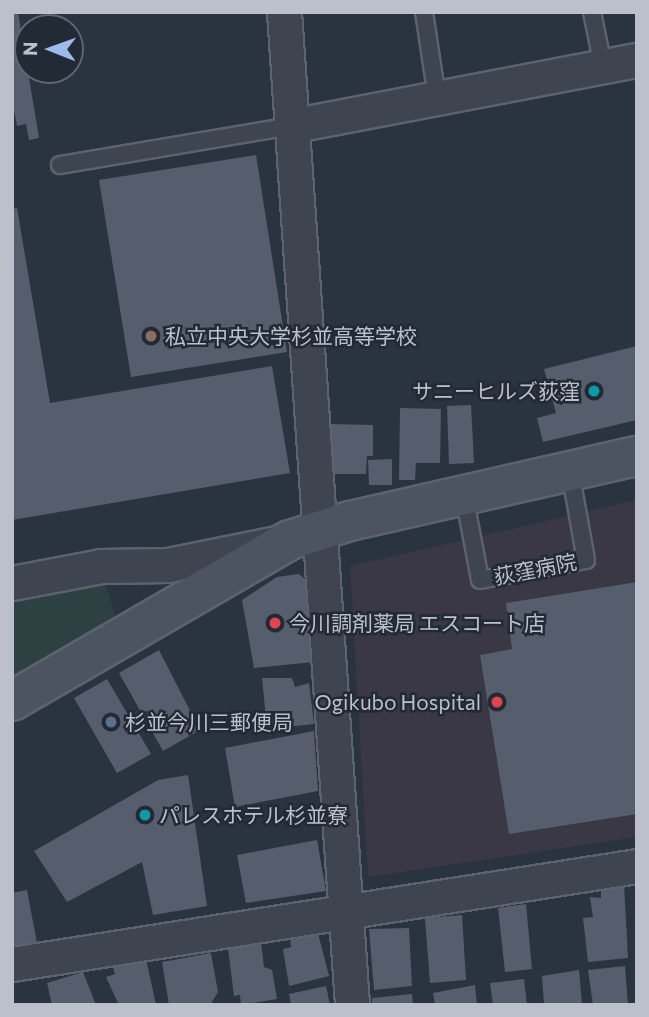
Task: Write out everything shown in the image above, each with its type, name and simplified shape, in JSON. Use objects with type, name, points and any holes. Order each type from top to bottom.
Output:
[{"type":"street","points":[[284,12],[304,535],[345,912],[352,1005]]},
{"type":"street","points":[[290,126],[637,60]]},
{"type":"street","points":[[12,583],[101,566],[169,565],[637,456]]},
{"type":"street","points":[[12,701],[304,535]]},
{"type":"street","points":[[12,964],[637,866]]},
{"type":"lane","points":[[424,12],[437,98]]},
{"type":"lane","points":[[592,12],[603,66]]},
{"type":"lane","points":[[60,165],[290,126]]},
{"type":"lane","name":"荻窪病院","points":[[464,495],[480,580],[586,560],[570,471]]},
{"type":"shaded area","name":"Ogikubo Hospital","points":[[637,500],[637,837],[368,877],[350,566]]},
{"type":"shaded area","points":[[98,584],[106,585],[117,621],[12,679],[12,601]]},
{"type":"building","points":[[12,12],[18,12],[14,14],[14,84],[30,84],[39,138],[29,140],[26,124],[17,126],[12,99]]},
{"type":"building","points":[[256,155],[287,352],[131,377],[99,180]]},
{"type":"building","points":[[17,208],[50,403],[272,366],[290,473],[12,520],[12,209]]},
{"type":"building","name":"サニーヒルズ荻窪","points":[[637,346],[637,420],[543,442],[537,418],[556,413],[544,369]]},
{"type":"building","points":[[471,405],[474,463],[449,464],[447,406]]},
{"type":"building","points":[[400,408],[441,409],[440,463],[416,463],[415,480],[399,480]]},
{"type":"building","points":[[330,424],[373,425],[373,456],[367,456],[366,474],[329,474]]},
{"type":"building","points":[[392,459],[392,485],[369,485],[368,460]]},
{"type":"building","points":[[299,574],[306,580],[314,662],[254,668],[242,600],[277,577]]},
{"type":"building","points":[[637,582],[637,814],[509,834],[480,655],[512,649],[506,603]]},
{"type":"building","points":[[159,650],[200,730],[163,751],[119,673]]},
{"type":"building","points":[[262,678],[292,678],[295,687],[309,683],[314,724],[267,729]]},
{"type":"building","points":[[107,679],[151,754],[117,773],[74,698]]},
{"type":"building","points":[[314,731],[318,791],[235,807],[225,748]]},
{"type":"building","name":"パレスホテル杉並寮","points":[[188,775],[207,906],[153,915],[142,862],[67,902],[34,851],[158,780]]},
{"type":"building","points":[[317,840],[326,891],[246,903],[237,855]]},
{"type":"building","points":[[624,883],[628,958],[588,962],[583,918],[593,917],[590,897],[601,898],[601,888]]},
{"type":"building","points":[[27,890],[37,943],[12,946],[12,893]]},
{"type":"building","points":[[526,904],[532,969],[505,972],[498,908]]},
{"type":"building","points":[[462,915],[466,980],[430,983],[425,918]]},
{"type":"building","points":[[409,928],[412,986],[374,990],[369,929]]},
{"type":"building","points":[[318,933],[329,976],[289,986],[283,949],[291,947],[290,938]]},
{"type":"building","points":[[261,942],[264,967],[272,970],[277,999],[241,1005],[240,995],[234,996],[228,948]]},
{"type":"building","points":[[211,953],[218,992],[210,1005],[169,1005],[162,962]]},
{"type":"building","points":[[146,959],[156,1005],[119,1005],[106,977],[115,974],[113,967]]},
{"type":"building","points":[[625,966],[628,1005],[593,1005],[588,970]]},
{"type":"building","points":[[579,970],[582,1005],[544,1005],[542,976]]},
{"type":"building","points":[[83,972],[96,1005],[52,1005],[47,983]]},
{"type":"building","points":[[524,979],[527,1005],[493,1005],[490,983]]},
{"type":"building","points":[[475,985],[477,1005],[435,1005],[433,993]]},
{"type":"building","points":[[326,986],[330,1005],[291,1005],[289,994]]},
{"type":"building","points":[[412,994],[413,1005],[372,1005],[372,998]]},
{"type":"place","name":"私立中央大学杉並高等学校","points":[[151,336]]},
{"type":"place","name":"サニーヒルズ荻窪","points":[[594,391]]},
{"type":"place","name":"今川調剤薬局 エスコート店","points":[[275,623]]},
{"type":"place","name":"Ogikubo Hospital","points":[[497,702]]},
{"type":"place","name":"杉並今川三郵便局","points":[[111,722]]},
{"type":"place","name":"パレスホテル杉並寮","points":[[145,815]]}]
